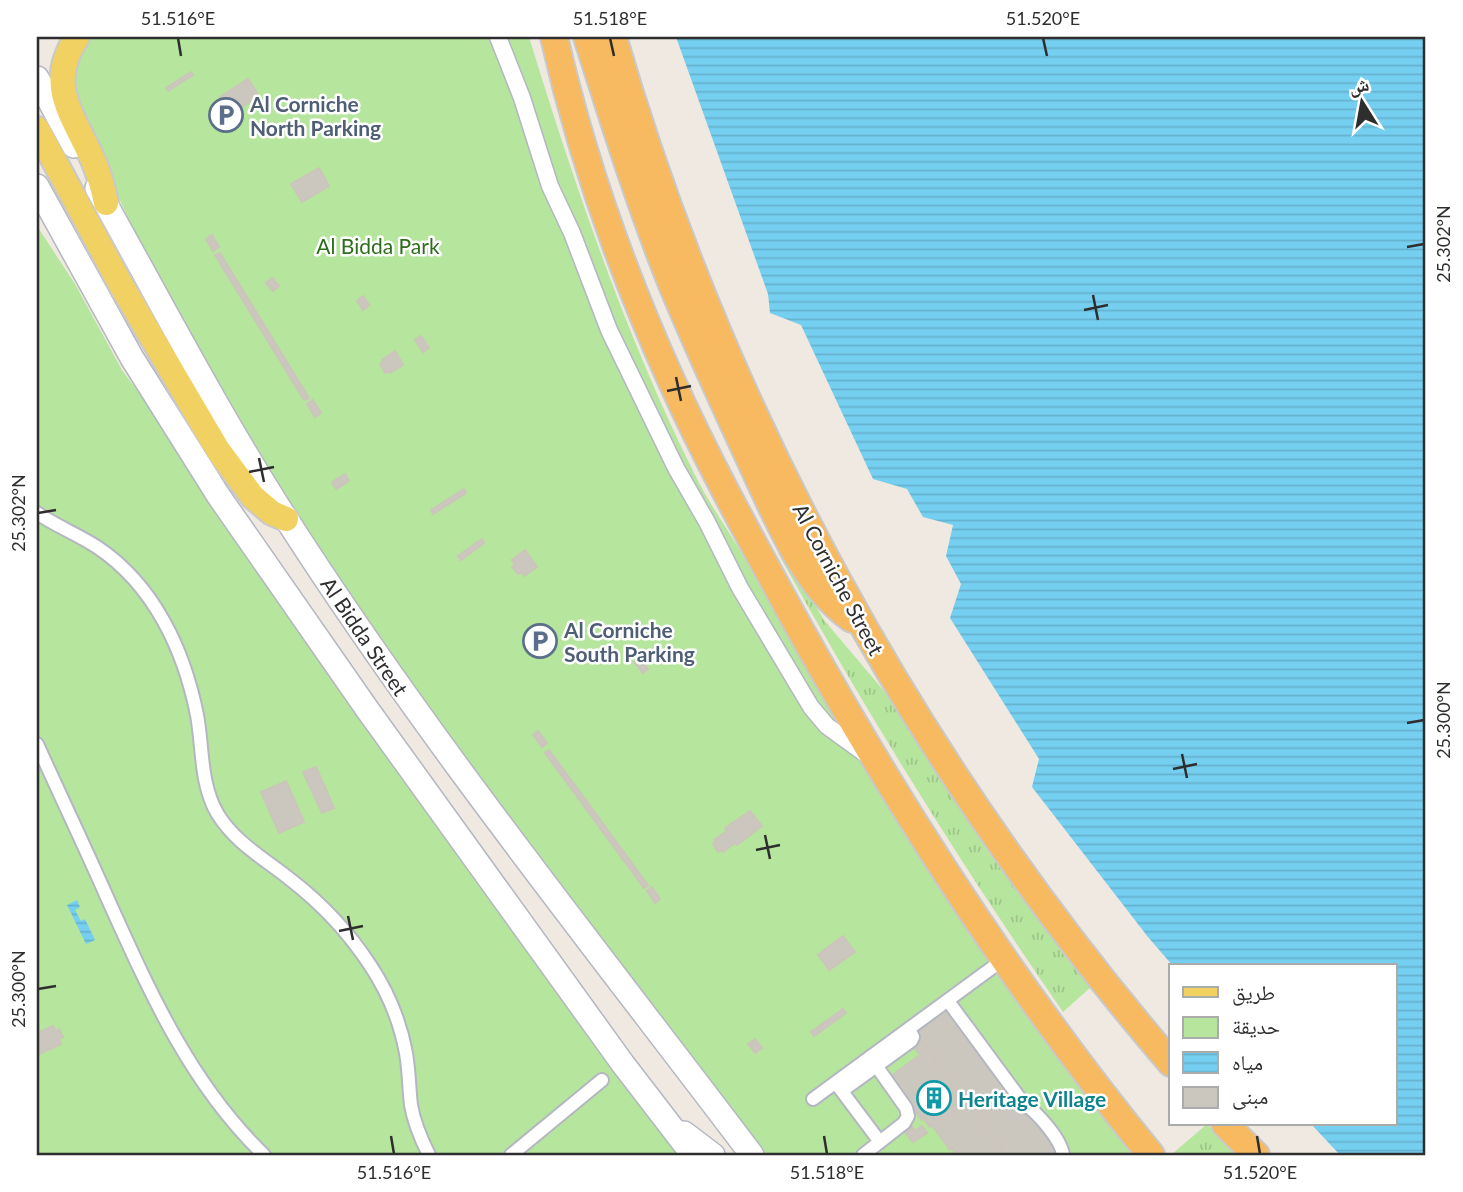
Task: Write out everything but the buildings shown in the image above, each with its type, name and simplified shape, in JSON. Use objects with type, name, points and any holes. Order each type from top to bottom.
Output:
[{"type":"highway","points":[[586,37],[621,147],[672,285],[768,498],[813,580],[832,603],[865,628]]},
{"type":"highway","name":"Al Corniche Street","points":[[614,37],[642,131],[668,204],[728,354],[799,504],[865,628],[979,815],[1033,890],[1132,1018],[1169,1061]]},
{"type":"highway","points":[[551,43],[595,185],[645,320],[673,383],[770,574],[877,762],[945,870],[1004,959],[1149,1153]]},
{"type":"highway","points":[[1227,1126],[1256,1155]]},
{"type":"main road","points":[[77,37],[69,48],[63,65],[63,93],[72,120],[93,160],[106,203]]},
{"type":"main road","name":"Al Bidda Street","points":[[37,78],[225,416],[286,519],[413,706],[485,805],[751,1155]]},
{"type":"main road","points":[[37,129],[121,285],[218,450],[253,497],[272,513],[286,519]]},
{"type":"main road","name":"Al Bidda Street","points":[[37,186],[132,358],[218,495],[367,709],[693,1155]]},
{"type":"main road","points":[[669,1124],[713,1155]]},
{"type":"street","points":[[498,37],[522,98],[550,186],[586,267],[609,330],[671,458],[740,588],[811,707],[827,726],[877,762]]},
{"type":"street","points":[[37,513],[109,555],[136,581],[159,612],[191,692],[197,715],[204,776],[216,811],[242,844],[289,878],[322,907],[347,934],[378,978],[399,1025],[406,1053],[414,1119],[429,1155]]},
{"type":"street","points":[[37,744],[179,1048],[219,1107],[264,1155]]},
{"type":"street","points":[[813,1099],[839,1087],[894,1046],[909,1029],[1004,959]]},
{"type":"street","points":[[948,1001],[1024,1104],[1035,1111],[1058,1141],[1063,1155]]},
{"type":"street","points":[[863,1155],[904,1123],[908,1112],[873,1062]]},
{"type":"street","points":[[511,1155],[603,1080]]},
{"type":"street","points":[[839,1087],[880,1142]]},
{"type":"green space","name":"Al Bidda Park","points":[[83,37],[529,37],[564,149],[624,314],[670,422],[701,486],[831,712],[921,859],[1019,1005],[1132,1155],[764,1155],[435,719],[333,571],[281,489],[138,239],[67,87]]},
{"type":"green space","points":[[37,226],[75,284],[122,370],[153,412],[349,705],[678,1155],[37,1155]]},
{"type":"green space","points":[[778,553],[786,555],[824,620],[884,691],[987,850],[1091,987],[1063,1012],[914,786]]},
{"type":"green space","points":[[1205,1126],[1209,1126],[1236,1155],[1171,1155]]},
{"type":"water","points":[[676,37],[1426,37],[1426,1155],[1340,1155],[1313,1126],[1396,1126],[1396,964],[1171,964],[1032,787],[1039,759],[950,618],[961,584],[946,556],[953,525],[923,517],[907,489],[873,479],[801,325],[770,313],[768,294]]},
{"type":"water","points":[[77,900],[80,907],[75,910],[81,921],[85,919],[95,940],[86,944],[67,905]]},
{"type":"place","name":"Al Corniche North Parking","points":[[226,115]]},
{"type":"place","name":"Al Corniche South Parking","points":[[540,641]]},
{"type":"place","name":"Heritage Village","points":[[934,1098]]}]
